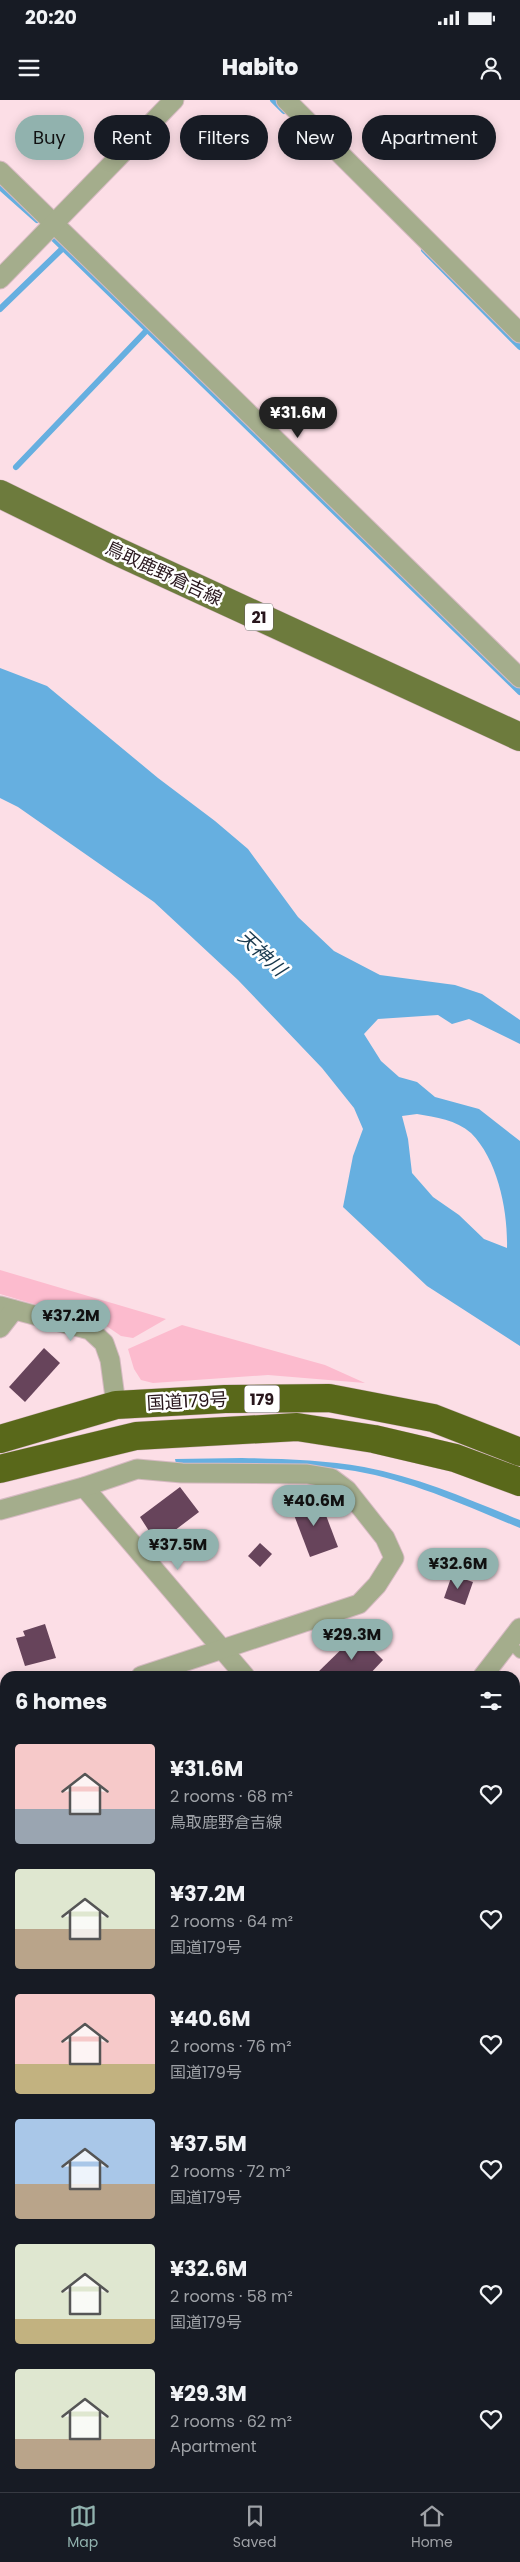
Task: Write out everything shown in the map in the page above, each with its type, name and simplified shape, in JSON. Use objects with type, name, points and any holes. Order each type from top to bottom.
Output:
[{"type":"highway","name":"国道179号","points":[[0,1439],[116,1405],[225,1399],[329,1398],[434,1418],[520,1452]]},
{"type":"highway","name":"国道179号","points":[[0,1469],[136,1436],[297,1427],[374,1439],[455,1458],[520,1482]]},
{"type":"main road","name":"鳥取鹿野倉吉線","points":[[0,494],[112,549],[520,737]]},
{"type":"street","points":[[0,279],[174,100]]},
{"type":"street","points":[[286,100],[520,334]]},
{"type":"street","points":[[0,171],[520,678]]},
{"type":"street","points":[[0,1328],[7,1308],[90,1330],[104,1343],[110,1360],[116,1405]]},
{"type":"street","points":[[0,1510],[84,1487],[137,1469],[182,1473],[307,1474],[331,1478],[347,1490],[385,1538],[394,1558],[377,1585],[359,1604],[155,1671]]},
{"type":"street","points":[[84,1487],[241,1671]]},
{"type":"street","points":[[488,1671],[516,1641]]},
{"type":"shaded area","points":[[0,1270],[166,1319],[133,1338],[121,1336],[105,1325],[0,1294]]},
{"type":"shaded area","points":[[182,1325],[325,1365],[365,1383],[268,1375],[153,1383],[141,1380],[134,1369],[128,1349]]},
{"type":"water","name":"天神川","points":[[0,668],[47,686],[158,778],[215,821],[248,849],[298,917],[334,951],[380,975],[455,985],[482,994],[520,1020],[520,1044],[469,1019],[452,1024],[438,1015],[378,1019],[364,1034],[381,1061],[399,1077],[417,1082],[435,1097],[479,1109],[520,1141],[520,1346],[427,1286],[343,1207],[353,1156],[363,1129],[354,1108],[322,1068],[238,980],[154,902],[18,807],[0,798]],"holes":[[[417,1114],[446,1120],[459,1125],[471,1133],[480,1144],[495,1171],[506,1218],[507,1248],[484,1239],[459,1215],[433,1197],[412,1173],[408,1139],[402,1116]]]},
{"type":"water","points":[[242,1458],[319,1461],[384,1471],[443,1490],[520,1520],[520,1528],[459,1503],[376,1475],[333,1468],[288,1465],[176,1464],[175,1459]]},
{"type":"building","points":[[44,1348],[60,1363],[25,1402],[9,1387]]},
{"type":"building","points":[[180,1487],[199,1512],[170,1534],[172,1537],[158,1545],[140,1517]]},
{"type":"building","points":[[319,1497],[338,1547],[310,1557],[291,1507]]},
{"type":"building","points":[[260,1543],[272,1554],[260,1567],[248,1556]]},
{"type":"building","points":[[452,1575],[473,1582],[465,1605],[444,1598]]},
{"type":"building","points":[[45,1624],[56,1658],[25,1666],[16,1638],[25,1636],[23,1631]]},
{"type":"building","points":[[357,1634],[383,1660],[373,1671],[319,1671]]},
{"type":"waterway","points":[[273,100],[284,111]]},
{"type":"waterway","points":[[0,187],[37,220]]},
{"type":"waterway","points":[[52,237],[520,692]]},
{"type":"waterway","points":[[0,309],[63,248]]},
{"type":"waterway","points":[[424,250],[520,347]]},
{"type":"waterway","points":[[16,467],[147,330]]}]
